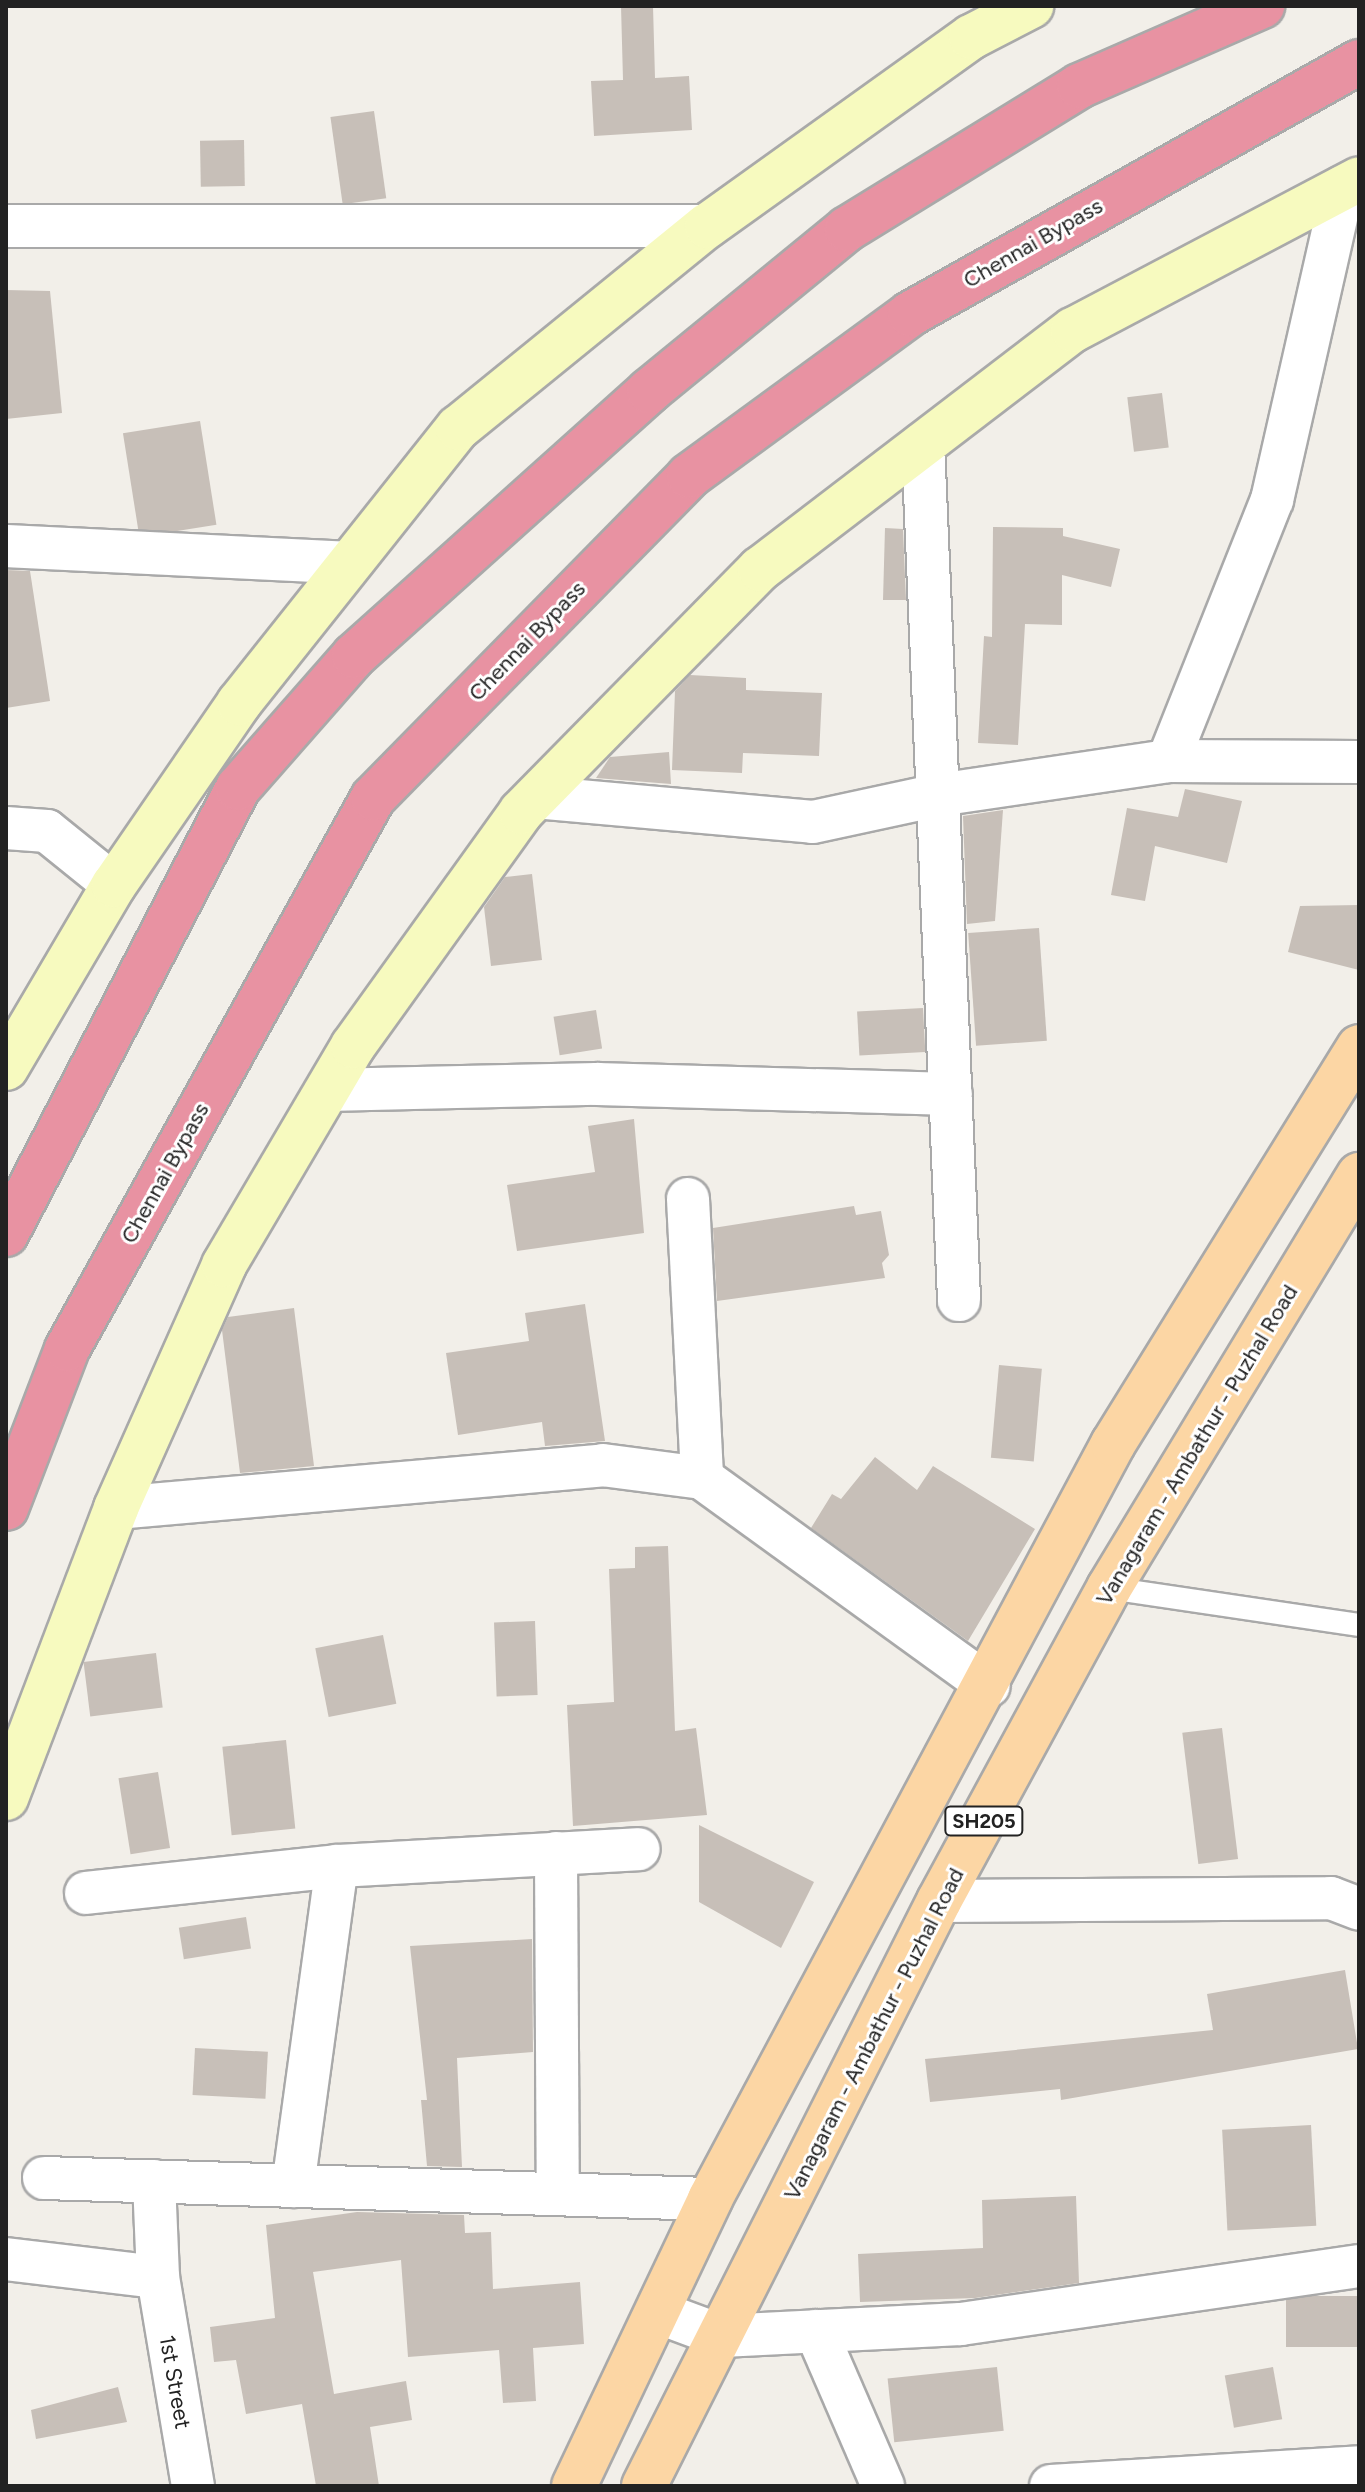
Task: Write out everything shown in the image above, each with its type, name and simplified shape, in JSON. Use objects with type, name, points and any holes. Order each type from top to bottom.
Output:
[{"type":"highway","points":[[6,1234],[238,788],[354,656],[649,391],[847,229],[1079,86],[1262,6]]},
{"type":"highway","name":"Chennai Bypass","points":[[6,1508],[67,1349],[373,798],[689,476],[910,314],[1359,62]]},
{"type":"main road","points":[[574,2486],[710,2199],[989,1686],[1113,1444],[1359,1047]]},
{"type":"main road","name":"Vanagaram - Ambathur - Puzhal Road","points":[[644,2486],[939,1901],[1109,1588],[1359,1175]]},
{"type":"street","points":[[6,1068],[114,885],[239,703],[458,428],[707,226],[971,37],[1031,6]]},
{"type":"street","points":[[6,1798],[116,1508],[224,1265],[327,1090],[535,797],[760,569],[1073,330],[1351,183]]},
{"type":"street","points":[[1168,761],[1272,500],[1351,183]]},
{"type":"street","points":[[6,226],[707,226]]},
{"type":"street","points":[[923,444],[959,1300]]},
{"type":"street","points":[[6,546],[351,563]]},
{"type":"street","points":[[535,797],[813,822],[938,795],[1168,761],[1359,762]]},
{"type":"street","points":[[6,828],[47,831],[114,885]]},
{"type":"street","points":[[327,1090],[597,1084],[951,1094]]},
{"type":"street","points":[[688,1199],[702,1478]]},
{"type":"street","points":[[116,1508],[603,1465],[702,1478],[989,1686]]},
{"type":"street","points":[[86,1893],[337,1866],[639,1849]]},
{"type":"street","points":[[556,1853],[558,2194]]},
{"type":"street","points":[[293,2186],[337,1866]]},
{"type":"street","points":[[939,1901],[1331,1898],[1359,1909]]},
{"type":"street","points":[[44,2178],[710,2199]]},
{"type":"street","name":"1st Street","points":[[154,2181],[158,2277],[193,2486]]},
{"type":"street","points":[[6,2259],[158,2277]]},
{"type":"street","points":[[657,2312],[722,2336],[961,2324],[1359,2266]]},
{"type":"street","points":[[816,2331],[883,2486]]},
{"type":"street","points":[[1051,2486],[1359,2467]]},
{"type":"lane","points":[[1109,1588],[1359,1625]]},
{"type":"building","points":[[621,6],[653,6],[655,78],[689,76],[692,130],[594,136],[591,81],[623,80]]},
{"type":"building","points":[[374,111],[386,198],[343,204],[330,117]]},
{"type":"building","points":[[244,140],[245,186],[201,187],[200,141]]},
{"type":"building","points":[[6,290],[50,291],[62,413],[6,419]]},
{"type":"building","points":[[1162,393],[1169,448],[1134,452],[1127,397]]},
{"type":"building","points":[[200,421],[216,525],[139,537],[123,433]]},
{"type":"building","points":[[993,527],[1063,528],[1063,536],[1120,549],[1111,587],[1062,575],[1062,625],[1025,624],[1018,745],[978,743],[984,636],[992,637]]},
{"type":"building","points":[[885,528],[903,529],[906,600],[883,600]]},
{"type":"building","points":[[6,570],[30,571],[50,701],[6,708]]},
{"type":"building","points":[[690,675],[746,678],[746,690],[822,693],[819,756],[743,753],[742,773],[672,770],[675,691]]},
{"type":"building","points":[[669,752],[671,784],[596,778],[610,757]]},
{"type":"building","points":[[1185,789],[1242,801],[1227,863],[1155,846],[1145,901],[1111,895],[1127,808],[1178,817]]},
{"type":"building","points":[[1003,810],[995,921],[967,924],[963,816]]},
{"type":"building","points":[[532,874],[542,960],[491,966],[484,907],[505,877]]},
{"type":"building","points":[[1359,905],[1359,970],[1288,952],[1300,906]]},
{"type":"building","points":[[1039,928],[1047,1041],[976,1046],[968,933]]},
{"type":"building","points":[[923,1008],[925,1052],[859,1055],[857,1011]]},
{"type":"building","points":[[596,1010],[602,1049],[560,1055],[554,1017]]},
{"type":"building","points":[[634,1119],[644,1233],[517,1251],[507,1185],[595,1172],[588,1126]]},
{"type":"building","points":[[854,1206],[856,1215],[881,1211],[889,1255],[882,1263],[885,1278],[717,1301],[713,1228]]},
{"type":"building","points":[[585,1304],[605,1441],[545,1446],[542,1422],[458,1435],[446,1353],[529,1341],[525,1313]]},
{"type":"building","points":[[294,1308],[314,1466],[240,1473],[222,1330],[228,1317]]},
{"type":"building","points":[[999,1365],[1042,1369],[1034,1461],[991,1458]]},
{"type":"building","points":[[875,1457],[917,1490],[933,1466],[1035,1529],[968,1641],[811,1528],[832,1494],[841,1499]]},
{"type":"building","points":[[668,1546],[675,1731],[696,1728],[707,1815],[573,1826],[567,1705],[614,1702],[609,1569],[635,1568],[635,1547]]},
{"type":"building","points":[[535,1621],[538,1695],[497,1696],[494,1622]]},
{"type":"building","points":[[383,1635],[396,1704],[329,1717],[315,1648]]},
{"type":"building","points":[[156,1653],[163,1708],[90,1716],[84,1662]]},
{"type":"building","points":[[1222,1728],[1238,1859],[1198,1864],[1182,1733]]},
{"type":"building","points":[[286,1740],[295,1829],[232,1835],[222,1747]]},
{"type":"building","points":[[158,1772],[170,1848],[131,1854],[118,1778]]},
{"type":"building","points":[[699,1825],[814,1882],[781,1948],[699,1902]]},
{"type":"building","points":[[246,1917],[251,1949],[184,1959],[179,1928]]},
{"type":"building","points":[[532,1939],[533,2052],[457,2058],[462,2167],[427,2166],[421,2100],[427,2100],[410,1946]]},
{"type":"building","points":[[1345,1970],[1358,2049],[1061,2100],[1060,2089],[930,2102],[925,2059],[1213,2030],[1207,1994]]},
{"type":"building","points":[[195,2048],[268,2052],[265,2099],[193,2095]]},
{"type":"building","points":[[1311,2125],[1316,2226],[1227,2231],[1222,2130]]},
{"type":"building","points":[[1076,2196],[1079,2283],[975,2298],[860,2302],[858,2254],[983,2248],[982,2200]]},
{"type":"building","points":[[357,2212],[464,2215],[465,2233],[491,2232],[493,2289],[580,2282],[584,2344],[533,2348],[536,2401],[503,2403],[499,2350],[408,2357],[401,2260],[313,2272],[334,2394],[406,2381],[412,2420],[370,2427],[379,2486],[316,2486],[302,2404],[246,2414],[236,2360],[214,2362],[210,2327],[275,2318],[266,2225]]},
{"type":"building","points":[[1286,2296],[1359,2296],[1359,2347],[1286,2347]]},
{"type":"building","points":[[997,2367],[1004,2431],[894,2442],[888,2378]]},
{"type":"building","points":[[1273,2367],[1282,2419],[1234,2428],[1225,2376]]},
{"type":"building","points":[[118,2387],[127,2422],[36,2439],[31,2410]]}]
